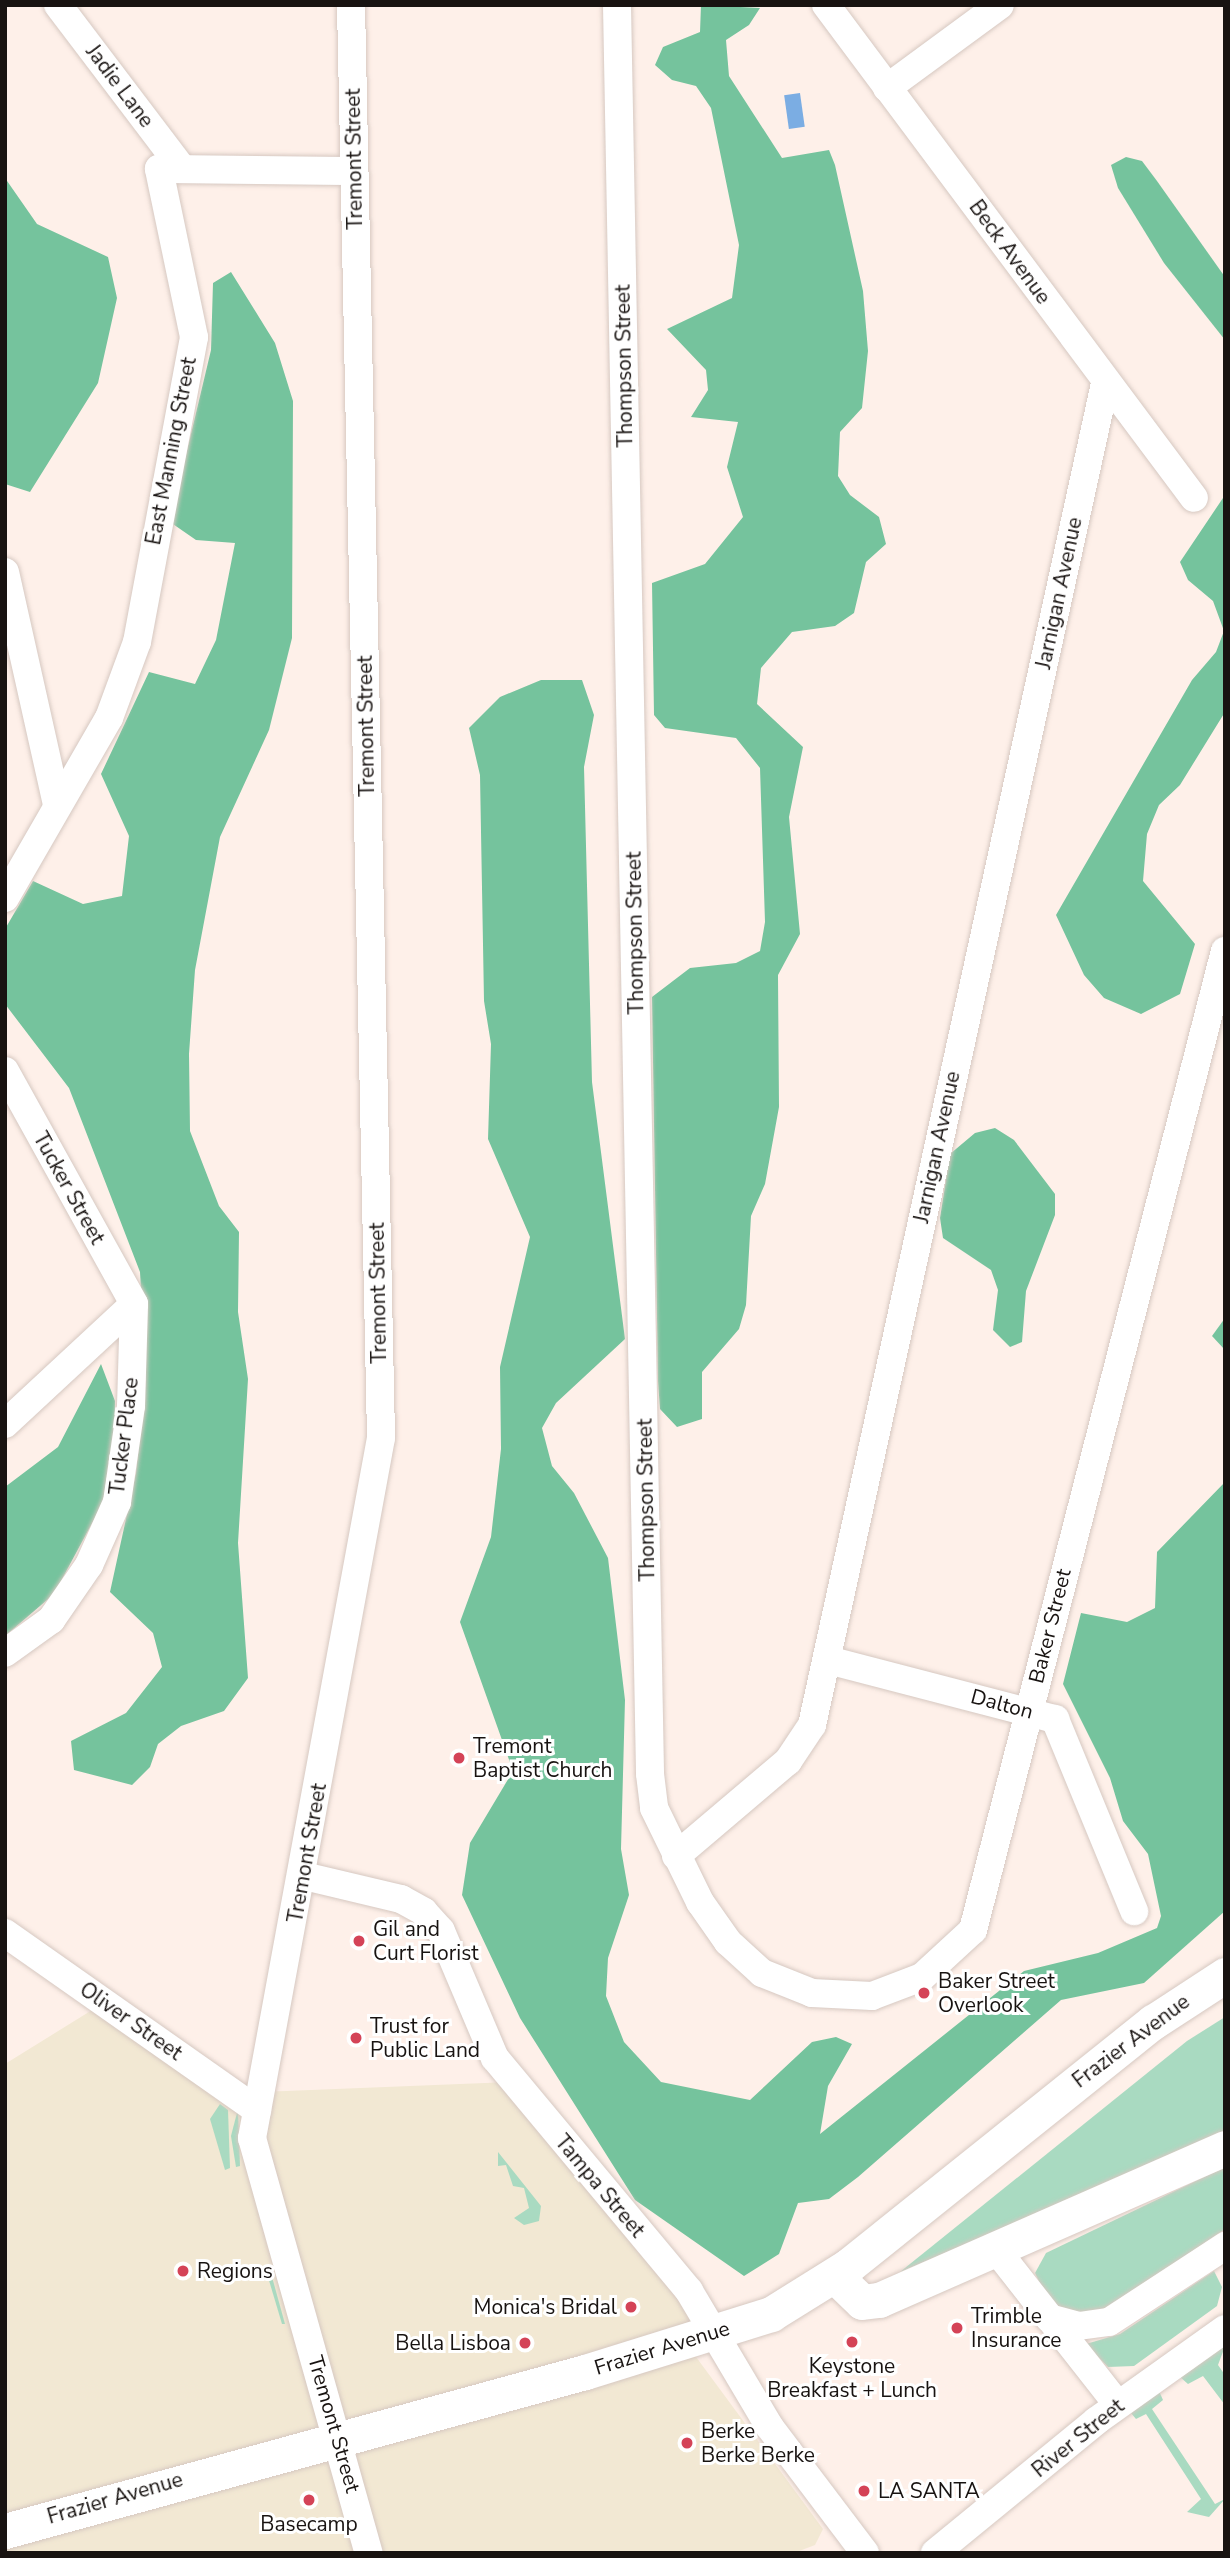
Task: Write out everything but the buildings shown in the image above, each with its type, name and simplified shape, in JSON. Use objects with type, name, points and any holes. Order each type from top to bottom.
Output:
[{"type":"main road","name":"Frazier Avenue","points":[[5,2531],[717,2332],[771,2314],[835,2276],[1215,1983]]},
{"type":"main road","points":[[835,2276],[862,2302],[879,2300],[998,2252],[1225,2148]]},
{"type":"street","name":"Jadie Lane","points":[[58,5],[181,167]]},
{"type":"street","name":"Thompson Street","points":[[617,5],[650,1774],[654,1808],[676,1856]]},
{"type":"street","name":"Beck Avenue","points":[[826,5],[1105,383],[1195,498]]},
{"type":"street","points":[[887,88],[1000,5]]},
{"type":"street","name":"Tremont Street","points":[[346,11],[354,171],[381,1438],[304,1876],[257,2110],[257,2172],[339,2436],[369,2553]]},
{"type":"street","points":[[181,167],[354,171]]},
{"type":"street","name":"East Manning Street","points":[[5,898],[109,718],[137,642],[194,337],[159,169],[181,167]]},
{"type":"street","name":"Jarnigan Avenue","points":[[676,1856],[805,1742],[828,1660],[1105,383]]},
{"type":"street","points":[[5,572],[57,805]]},
{"type":"street","name":"Baker Street","points":[[676,1856],[728,1942],[762,1973],[812,1993],[872,1996],[922,1977],[973,1930],[1225,951]]},
{"type":"street","name":"Tucker Street","points":[[5,1071],[134,1304]]},
{"type":"street","points":[[5,1424],[134,1304]]},
{"type":"street","name":"Tucker Place","points":[[5,1653],[51,1620],[89,1565],[117,1502],[131,1406],[134,1304]]},
{"type":"street","name":"Dalton","points":[[828,1660],[1029,1709],[1055,1719],[1133,1912]]},
{"type":"street","name":"Tampa Street","points":[[304,1876],[401,1899],[424,1912],[441,1931],[512,2082],[717,2332],[754,2403],[865,2553]]},
{"type":"street","name":"Oliver Street","points":[[5,1933],[257,2110]]},
{"type":"street","points":[[1049,2318],[1079,2326],[1109,2322],[1224,2248]]},
{"type":"street","points":[[998,2252],[1118,2405]]},
{"type":"street","name":"River Street","points":[[936,2553],[1118,2405],[1225,2329]]},
{"type":"shaded area","points":[[105,2002],[256,2110],[261,2092],[512,2082],[717,2332],[685,2342],[823,2529],[815,2545],[794,2553],[5,2553],[5,2064]]},
{"type":"green space","points":[[701,5],[760,8],[749,25],[726,40],[729,76],[782,158],[829,150],[835,165],[863,291],[868,351],[862,408],[840,432],[838,476],[850,495],[879,517],[886,544],[866,562],[854,613],[835,626],[792,632],[761,668],[757,704],[803,747],[789,817],[800,934],[778,975],[779,1107],[765,1184],[751,1216],[746,1305],[739,1329],[702,1372],[702,1419],[677,1427],[660,1409],[658,1381],[652,997],[690,968],[736,963],[760,951],[765,922],[760,768],[736,738],[665,728],[654,715],[652,583],[705,564],[743,517],[727,467],[738,422],[691,417],[708,390],[706,370],[667,329],[732,298],[739,245],[711,108],[696,86],[672,80],[655,65],[663,47],[700,32]]},
{"type":"green space","points":[[1126,157],[1142,161],[1225,277],[1225,340],[1164,263],[1118,188],[1111,165]]},
{"type":"green space","points":[[5,178],[37,224],[108,257],[117,298],[98,383],[30,492],[5,484]]},
{"type":"green space","points":[[231,272],[275,343],[293,401],[292,638],[269,730],[220,837],[195,970],[189,1054],[190,1131],[219,1206],[239,1232],[238,1312],[248,1379],[238,1543],[248,1678],[224,1711],[181,1726],[158,1744],[150,1767],[132,1785],[74,1770],[71,1741],[126,1713],[162,1667],[153,1633],[110,1592],[136,1473],[146,1379],[140,1272],[69,1088],[5,1004],[5,929],[33,881],[83,904],[122,896],[129,836],[101,774],[149,672],[195,684],[216,640],[235,543],[196,540],[170,522],[211,350],[213,283]]},
{"type":"green space","points":[[1225,495],[1225,712],[1180,785],[1159,805],[1147,834],[1143,881],[1195,944],[1180,994],[1141,1014],[1104,998],[1084,975],[1056,915],[1192,680],[1216,652],[1224,631],[1213,601],[1188,580],[1180,562]]},
{"type":"green space","points":[[541,680],[582,680],[594,715],[584,767],[592,1082],[625,1339],[556,1403],[542,1428],[552,1466],[574,1493],[608,1558],[625,1700],[621,1849],[629,1895],[608,1958],[606,1996],[624,2042],[661,2082],[750,2100],[812,2042],[836,2037],[852,2044],[828,2086],[820,2134],[1024,1971],[1098,1953],[1157,1928],[1161,1916],[1148,1854],[1123,1821],[1110,1778],[1063,1684],[1081,1613],[1127,1622],[1155,1608],[1157,1552],[1225,1482],[1225,1911],[1144,1983],[1061,2000],[858,2177],[829,2199],[798,2203],[779,2254],[744,2276],[635,2200],[520,2018],[462,1895],[470,1843],[513,1771],[460,1622],[491,1537],[501,1449],[500,1367],[530,1237],[488,1139],[491,1044],[484,1001],[480,775],[469,728],[500,697]]},
{"type":"green space","points":[[995,1128],[1014,1140],[1055,1194],[1055,1215],[1026,1291],[1022,1342],[1010,1347],[993,1330],[998,1290],[991,1270],[943,1238],[940,1218],[950,1154],[975,1133]]},
{"type":"green space","points":[[1225,1318],[1225,1350],[1212,1336]]},
{"type":"green space","points":[[101,1364],[115,1401],[114,1454],[104,1501],[54,1594],[5,1636],[5,1487],[58,1447]]},
{"type":"green space","points":[[1225,2017],[1225,2134],[900,2272],[1187,2041]]},
{"type":"green space","points":[[220,2104],[228,2110],[230,2168],[225,2170],[210,2119]]},
{"type":"green space","points":[[238,2109],[240,2166],[236,2167],[231,2136]]},
{"type":"green space","points":[[498,2152],[541,2206],[539,2221],[524,2225],[514,2218],[529,2208],[524,2188],[513,2186],[506,2165],[498,2166]]},
{"type":"green space","points":[[1225,2167],[1225,2229],[1101,2314],[1083,2318],[1051,2306],[1035,2273],[1046,2253]]},
{"type":"green space","points":[[269,2266],[285,2324],[282,2324],[265,2267]]},
{"type":"green space","points":[[1214,2271],[1222,2287],[1217,2306],[1134,2366],[1108,2367],[1086,2344],[1120,2334]]},
{"type":"green space","points":[[1225,2346],[1218,2365],[1225,2375],[1225,2405],[1203,2376],[1188,2384],[1180,2377]]},
{"type":"green space","points":[[1159,2391],[1163,2400],[1152,2409],[1215,2504],[1225,2499],[1209,2517],[1187,2512],[1201,2499],[1146,2414],[1136,2419],[1131,2413]]},
{"type":"water","points":[[800,93],[805,127],[789,129],[784,95]]},
{"type":"place","name":"Tremont Baptist Church","points":[[459,1758]]},
{"type":"place","name":"Gil and Curt Florist","points":[[359,1941]]},
{"type":"place","name":"Baker Street Overlook","points":[[924,1993]]},
{"type":"place","name":"Trust for Public Land","points":[[356,2038]]},
{"type":"place","name":"Regions","points":[[183,2271]]},
{"type":"place","name":"Monica's Bridal","points":[[631,2307]]},
{"type":"place","name":"Trimble Insurance","points":[[957,2328]]},
{"type":"place","name":"Keystone Breakfast + Lunch","points":[[852,2342]]},
{"type":"place","name":"Bella Lisboa","points":[[525,2343]]},
{"type":"place","name":"Berke Berke Berke","points":[[687,2443]]},
{"type":"place","name":"LA SANTA","points":[[864,2491]]},
{"type":"place","name":"Basecamp","points":[[309,2500]]}]
